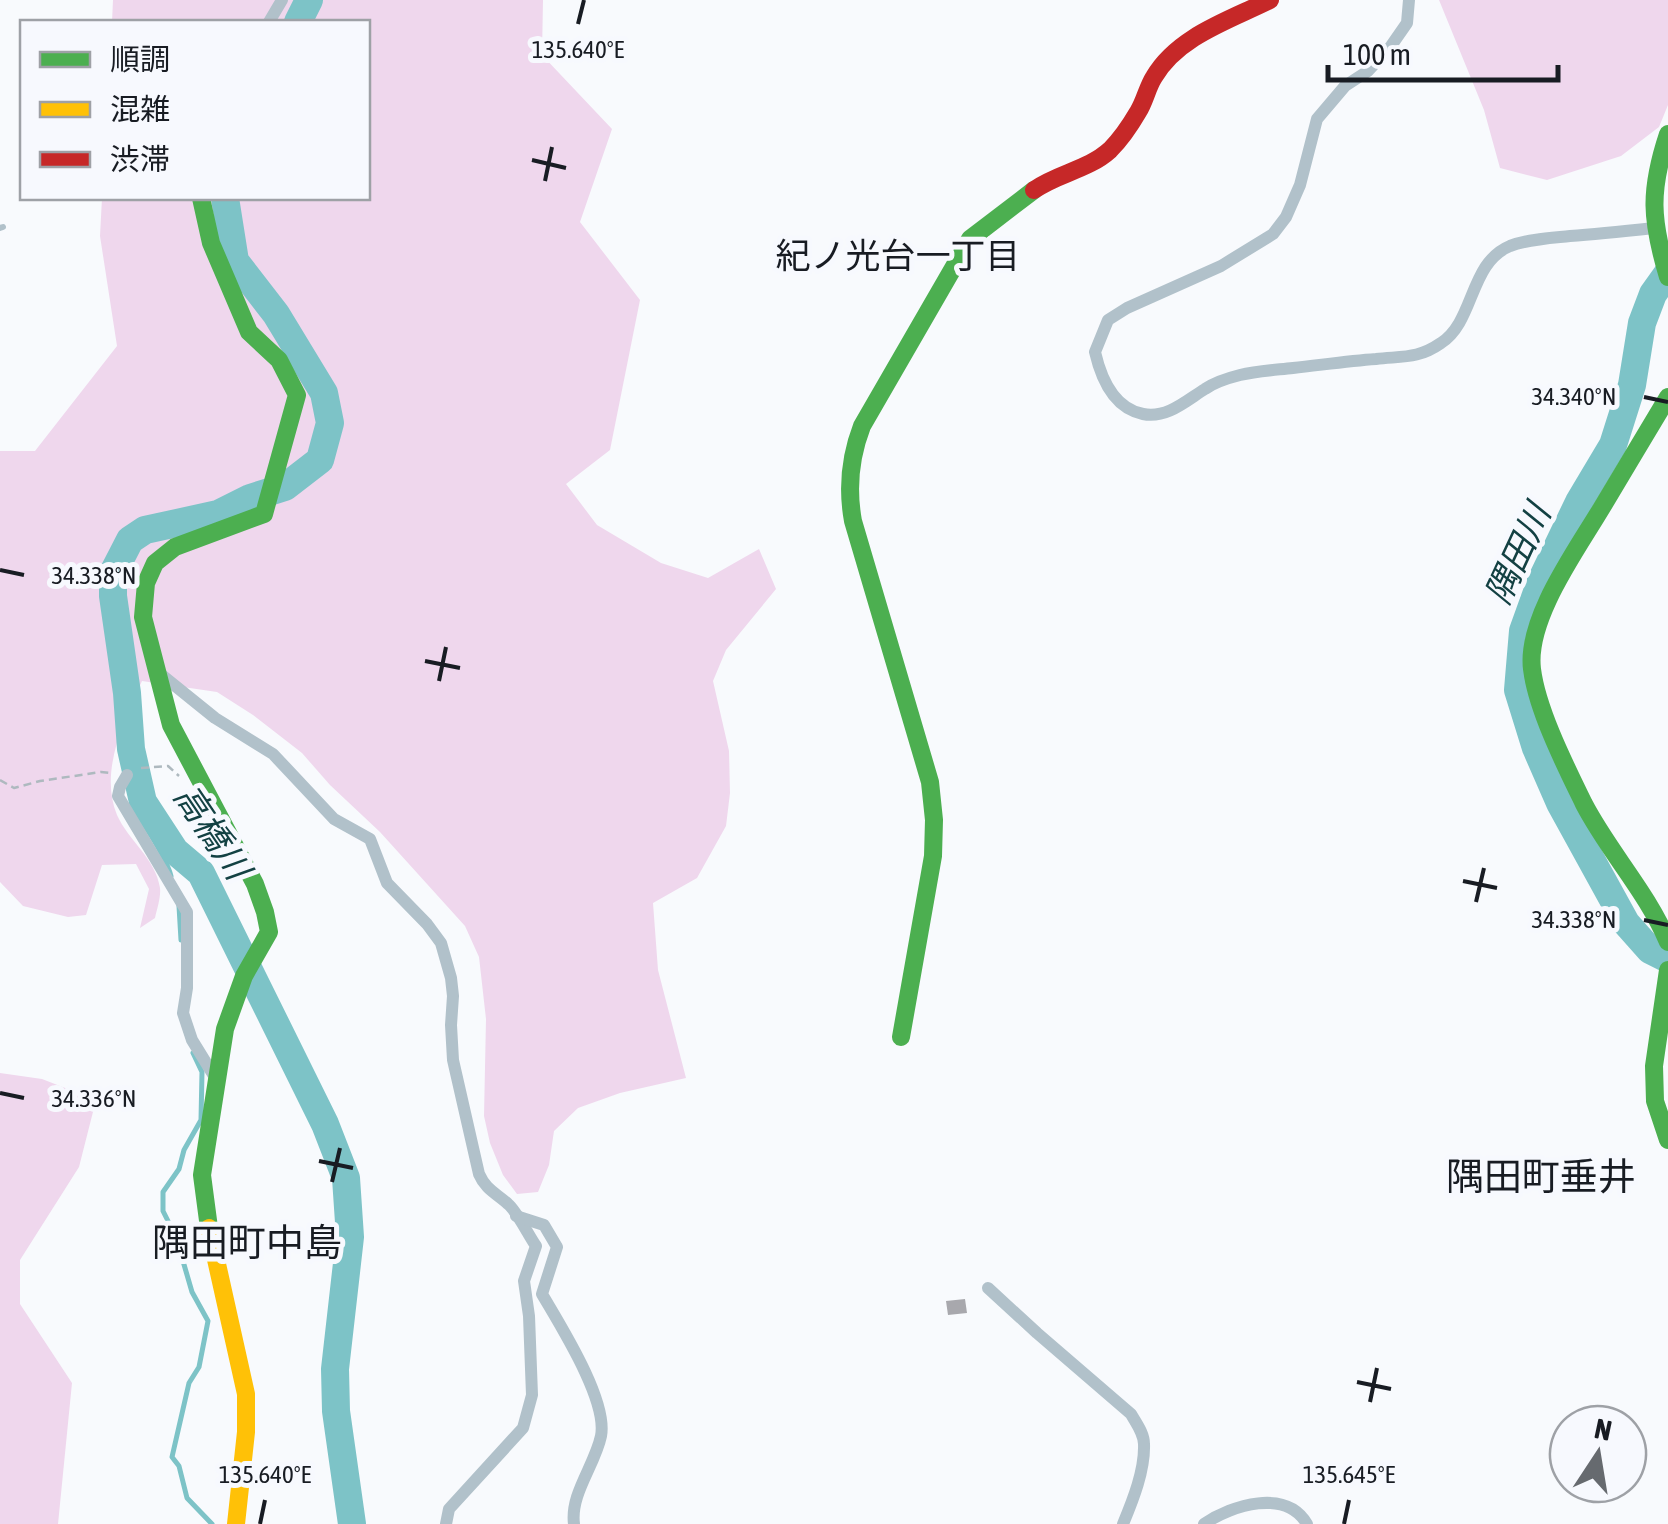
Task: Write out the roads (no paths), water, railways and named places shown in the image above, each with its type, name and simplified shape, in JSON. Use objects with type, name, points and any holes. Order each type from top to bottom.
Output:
[{"type":"street","points":[[901,1037],[933,856],[934,820],[930,782],[852,520],[849,498],[854,448],[872,407],[970,238],[1048,180],[1083,168],[1110,150],[1139,112],[1153,78],[1171,54],[1270,0]]},
{"type":"street","points":[[1409,0],[1407,23],[1391,46],[1368,71],[1345,86],[1317,119],[1300,185],[1286,217],[1273,234],[1221,266],[1108,320],[1095,352],[1106,386],[1116,398],[1145,415],[1184,405],[1206,388],[1244,374],[1410,358],[1447,340],[1477,282],[1490,262],[1507,247],[1534,240],[1654,228]]},
{"type":"street","points":[[1668,134],[1652,196],[1654,228],[1668,277]]},
{"type":"street","points":[[201,200],[211,243],[249,332],[279,360],[297,395],[264,514],[176,547],[155,563],[146,583],[143,616],[171,725],[255,884],[269,932],[244,976],[225,1030],[202,1175],[209,1230],[246,1394],[236,1524]]},
{"type":"street","points":[[1668,397],[1550,594],[1532,645],[1537,692],[1556,743],[1586,808],[1658,918],[1668,942]]},
{"type":"street","points":[[158,672],[216,718],[273,754],[334,819],[370,839],[388,883],[441,943],[451,978],[454,1060],[480,1174],[485,1187],[512,1206],[536,1246],[524,1282],[532,1395],[523,1428],[449,1509],[446,1524]]},
{"type":"street","points":[[127,775],[118,796],[186,912],[188,988],[183,1013],[192,1040],[216,1079]]},
{"type":"street","points":[[1668,970],[1654,1066],[1655,1101],[1668,1140]]},
{"type":"street","points":[[516,1216],[544,1226],[557,1247],[542,1294],[600,1411],[602,1434],[576,1502],[574,1524]]},
{"type":"street","points":[[988,1288],[1131,1414],[1141,1431],[1144,1444],[1139,1475],[1123,1524]]},
{"type":"street","points":[[1204,1524],[1220,1513],[1262,1503],[1291,1507],[1307,1524]]},
{"type":"waterway","name":"高橋川","points":[[299,20],[309,0]]},
{"type":"waterway","name":"高橋川","points":[[225,200],[235,261],[276,314],[324,393],[330,423],[320,460],[285,487],[218,514],[145,530],[130,540],[113,573],[113,596],[131,749],[143,802],[175,851],[201,873],[325,1124],[346,1178],[350,1237],[335,1369],[336,1411],[352,1524]]},
{"type":"waterway","name":"隅田川","points":[[1668,273],[1653,294],[1642,323],[1632,385],[1613,445],[1579,502],[1541,581],[1523,631],[1518,690],[1536,748],[1560,803],[1626,923],[1650,950],[1668,959]]},
{"type":"waterway","points":[[138,778],[137,803],[141,815],[171,876]]},
{"type":"waterway","points":[[179,906],[181,940]]},
{"type":"waterway","points":[[193,1053],[202,1072],[201,1120],[184,1150],[179,1169],[163,1192],[163,1211],[176,1237],[192,1292],[208,1321],[199,1367],[189,1383],[172,1457],[179,1466],[187,1498],[212,1524]]},
{"type":"district","name":"紀ノ光台一丁目","points":[[898,256]]},
{"type":"district","name":"隅田町垂井","points":[[1541,1177]]},
{"type":"district","name":"隅田町中島","points":[[247,1243]]}]
